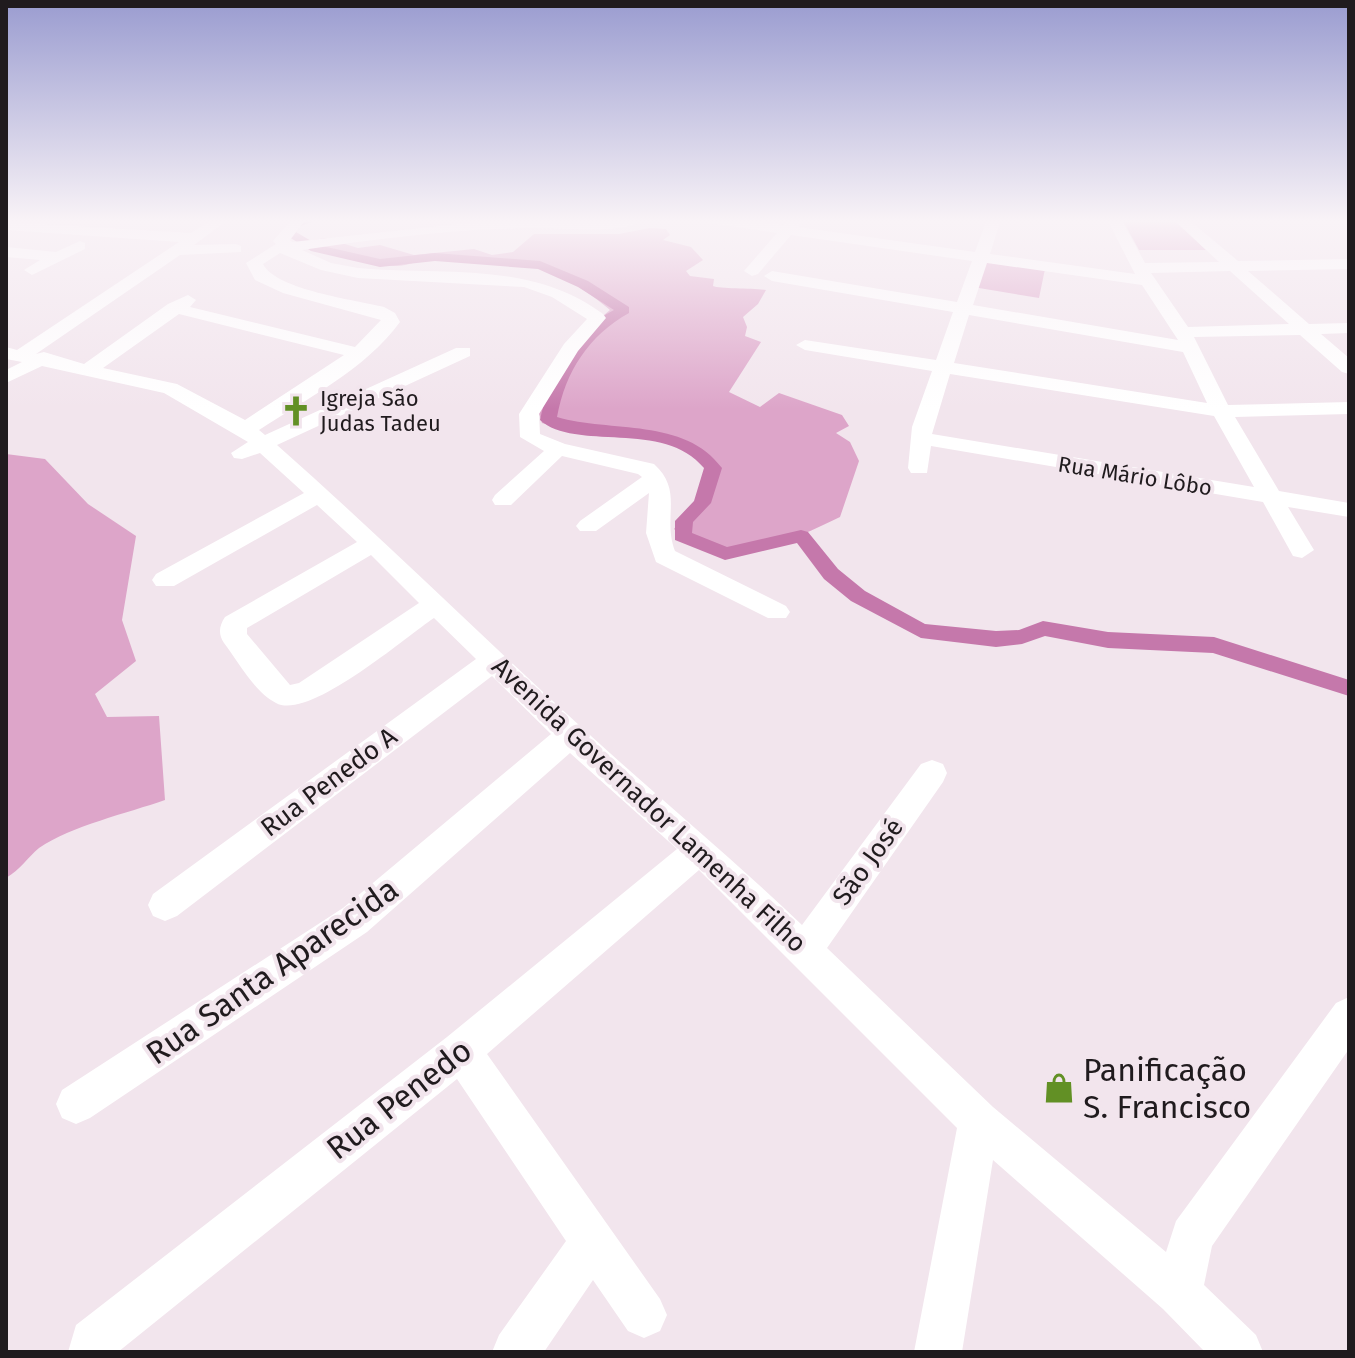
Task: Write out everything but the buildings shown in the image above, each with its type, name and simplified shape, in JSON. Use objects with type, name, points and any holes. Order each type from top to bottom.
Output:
[{"type":"street","points":[[19,361],[140,282]]},
{"type":"street","points":[[251,442],[384,333],[391,322],[389,317],[278,282]]},
{"type":"street","points":[[521,282],[535,284],[584,308],[597,318],[570,348],[529,414],[530,437],[558,449],[646,469],[656,477],[663,494],[658,535],[665,556],[777,612]]},
{"type":"street","points":[[809,282],[1188,340],[1349,328]]},
{"type":"street","points":[[919,468],[921,438],[971,282]]},
{"type":"street","points":[[1150,282],[1188,340],[1221,411],[1302,550]]},
{"type":"street","points":[[1252,282],[1349,368]]},
{"type":"street","points":[[90,368],[194,296]]},
{"type":"street","points":[[174,308],[356,353]]},
{"type":"street","points":[[805,345],[1221,411],[1349,408]]},
{"type":"street","points":[[251,442],[463,352]]},
{"type":"street","name":"Avenida Governador Lamenha Filho","points":[[19,361],[90,368],[170,388],[251,442],[319,494],[570,735],[700,849],[979,1121],[1179,1293],[1239,1352]]},
{"type":"street","name":"Rua Mário Lôbo","points":[[921,438],[1349,510]]},
{"type":"street","points":[[503,500],[558,449]]},
{"type":"street","points":[[588,526],[656,477]]},
{"type":"street","points":[[165,580],[319,494]]},
{"type":"street","points":[[373,543],[234,624],[233,636],[276,689],[286,696],[306,693],[435,604]]},
{"type":"street","name":"Rua Penedo A","points":[[165,905],[494,660]]},
{"type":"street","name":"Rua Santa Aparecida","points":[[76,1104],[355,920],[570,735]]},
{"type":"street","name":"São José","points":[[804,951],[932,773]]},
{"type":"street","name":"Rua Penedo","points":[[92,1347],[461,1051],[700,849]]},
{"type":"street","points":[[1179,1293],[1192,1237],[1349,1016]]},
{"type":"street","points":[[461,1051],[644,1315]]},
{"type":"street","points":[[938,1352],[979,1121]]},
{"type":"street","points":[[516,1352],[592,1243]]},
{"type":"shaded area","points":[[571,282],[714,282],[713,286],[717,287],[766,290],[758,304],[743,317],[747,327],[745,336],[761,342],[729,392],[760,407],[779,393],[842,415],[849,426],[836,433],[850,442],[859,461],[840,517],[756,550],[713,550],[693,542],[674,529],[706,487],[705,459],[693,450],[664,440],[585,435],[542,423],[538,410],[591,326],[610,310]]},
{"type":"shaded area","points":[[975,282],[1042,282],[1039,298],[973,287]]},
{"type":"shaded area","points":[[6,454],[45,459],[88,504],[136,536],[122,620],[136,661],[95,694],[107,717],[159,716],[165,800],[52,840],[6,878]]},
{"type":"waterway","points":[[579,282],[624,310],[600,324],[580,346],[559,383],[548,420],[666,439],[698,452],[713,468],[702,503],[684,521],[682,536],[725,554],[801,536],[831,574],[858,596],[921,631],[996,639],[1022,637],[1043,628],[1108,640],[1214,645],[1349,688]]},
{"type":"place","name":"Igreja São Judas Tadeu","points":[[296,411]]},
{"type":"place","name":"Panificação S. Francisco","points":[[1059,1088]]}]
